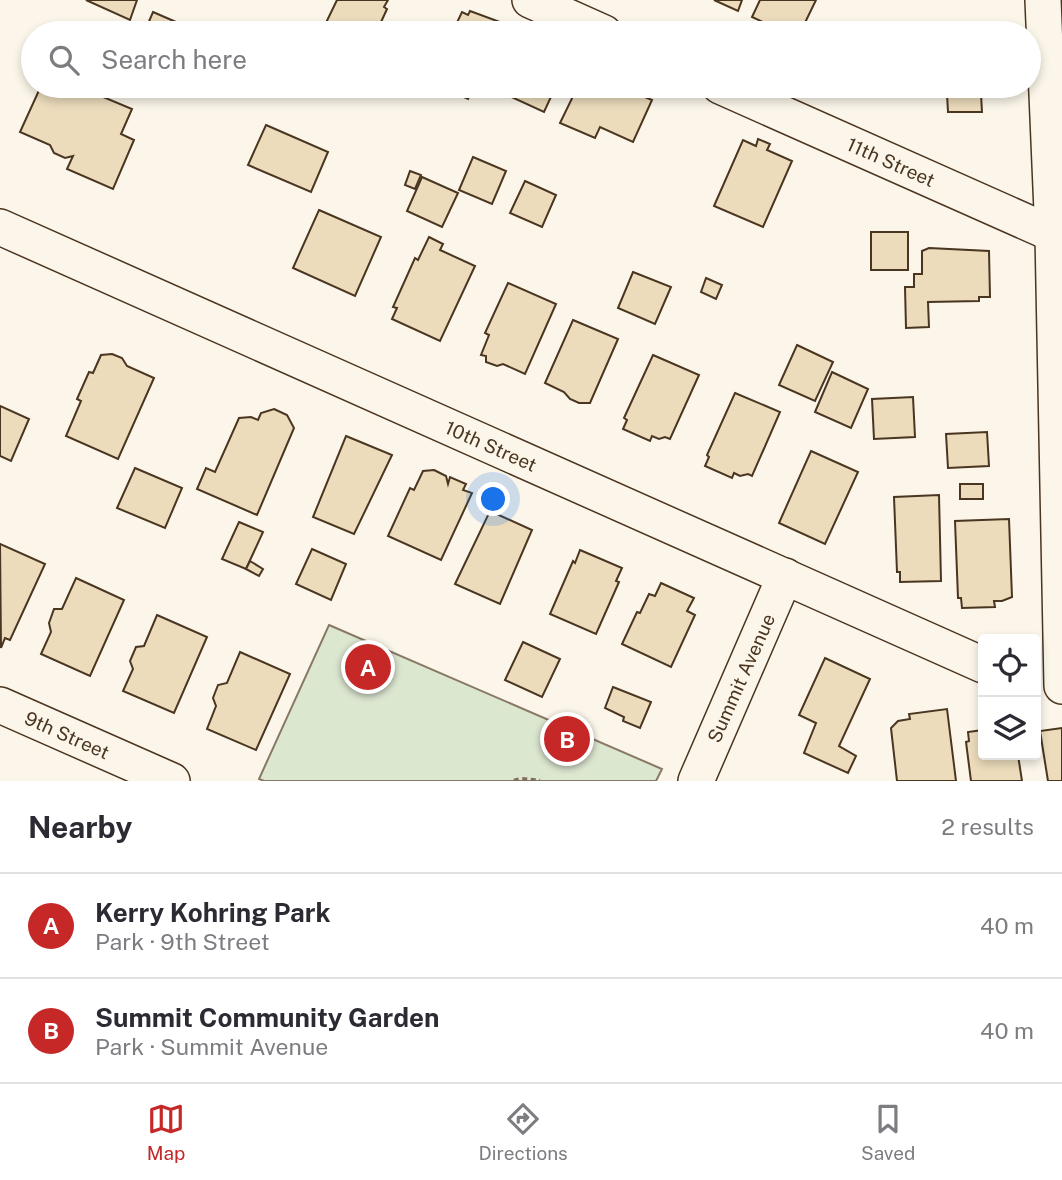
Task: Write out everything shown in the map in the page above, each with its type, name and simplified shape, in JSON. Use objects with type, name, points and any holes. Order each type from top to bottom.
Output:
[{"type":"street","points":[[530,0],[577,21]]},
{"type":"street","points":[[1041,684],[1062,686],[1057,237],[1043,0]]},
{"type":"street","name":"11th Street","points":[[747,98],[1057,237]]},
{"type":"street","name":"10th Street","points":[[0,227],[978,663]]},
{"type":"street","name":"Summit Avenue","points":[[696,781],[785,576]]},
{"type":"street","name":"9th Street","points":[[0,705],[172,781]]},
{"type":"path","points":[[514,781],[540,781]]},
{"type":"green space","points":[[329,625],[662,769],[656,781],[259,779]]},
{"type":"building","points":[[86,0],[137,0],[130,20]]},
{"type":"building","points":[[337,0],[388,0],[382,21],[327,21]]},
{"type":"building","points":[[714,0],[742,0],[738,11]]},
{"type":"building","points":[[760,0],[816,0],[806,21],[761,21],[752,17]]},
{"type":"building","points":[[470,11],[497,21],[458,21],[462,12],[468,15]]},
{"type":"building","points":[[153,12],[174,21],[149,21]]},
{"type":"building","points":[[36,98],[106,98],[132,109],[121,134],[134,140],[113,189],[67,169],[73,156],[65,158],[54,153],[50,145],[20,132]]},
{"type":"building","points":[[514,98],[550,98],[544,112]]},
{"type":"building","points":[[572,98],[652,100],[633,142],[600,127],[595,138],[560,123]]},
{"type":"building","points":[[947,98],[981,98],[982,112],[948,112]]},
{"type":"building","points":[[266,125],[328,152],[311,192],[248,165]]},
{"type":"building","points":[[758,139],[770,144],[767,150],[792,161],[763,227],[714,206],[743,140],[756,146]]},
{"type":"building","points":[[473,157],[506,171],[492,204],[459,190]]},
{"type":"building","points":[[410,171],[421,175],[415,189],[405,185]]},
{"type":"building","points":[[422,177],[458,193],[442,227],[407,211]]},
{"type":"building","points":[[525,181],[556,195],[542,227],[510,213]]},
{"type":"building","points":[[319,210],[381,237],[355,296],[293,268]]},
{"type":"building","points":[[871,232],[908,232],[908,270],[871,270]]},
{"type":"building","points":[[429,237],[443,244],[440,250],[475,266],[440,341],[392,319],[397,308],[393,307],[415,258],[418,260]]},
{"type":"building","points":[[929,248],[989,251],[990,297],[979,297],[979,301],[928,302],[929,327],[906,328],[905,287],[914,287],[914,274],[922,274],[922,251]]},
{"type":"building","points":[[633,272],[671,287],[655,324],[618,308]]},
{"type":"building","points":[[706,278],[722,285],[716,299],[701,292]]},
{"type":"building","points":[[508,283],[556,304],[525,374],[503,364],[497,366],[486,362],[486,356],[481,355],[489,335],[485,333]]},
{"type":"building","points":[[573,320],[618,339],[590,403],[579,403],[570,399],[564,392],[545,383]]},
{"type":"building","points":[[797,345],[833,362],[815,401],[779,385]]},
{"type":"building","points":[[112,354],[122,358],[127,366],[154,378],[118,459],[66,436],[81,401],[77,399],[89,372],[93,373],[101,355]]},
{"type":"building","points":[[653,355],[699,375],[670,439],[652,436],[650,441],[623,429],[627,420],[624,418]]},
{"type":"building","points":[[832,372],[868,389],[851,428],[815,412]]},
{"type":"building","points":[[735,393],[780,412],[752,476],[734,473],[732,478],[705,466],[709,457],[707,455]]},
{"type":"building","points":[[913,397],[915,437],[874,439],[872,399]]},
{"type":"building","points":[[0,406],[29,419],[11,461],[0,456]]},
{"type":"building","points":[[274,409],[287,415],[294,428],[257,515],[197,489],[206,468],[215,472],[239,418],[251,417],[258,420],[261,413]]},
{"type":"building","points":[[987,432],[989,466],[948,468],[946,434]]},
{"type":"building","points":[[346,436],[392,455],[354,534],[313,517]]},
{"type":"building","points":[[811,451],[858,472],[825,544],[779,523]]},
{"type":"building","points":[[135,468],[182,488],[165,528],[117,508]]},
{"type":"building","points":[[434,470],[446,476],[448,484],[450,477],[466,484],[463,490],[472,493],[441,560],[388,536],[410,488],[414,490],[423,471]]},
{"type":"building","points":[[960,484],[983,484],[983,499],[960,499]]},
{"type":"building","points":[[939,495],[941,581],[900,582],[900,572],[897,572],[894,497]]},
{"type":"building","points":[[490,511],[532,530],[500,604],[455,584]]},
{"type":"building","points":[[1009,519],[1012,597],[994,601],[995,607],[962,608],[961,598],[958,598],[955,521]]},
{"type":"building","points":[[239,522],[263,532],[246,569],[222,559]]},
{"type":"building","points":[[0,544],[45,564],[10,640],[5,638],[1,648]]},
{"type":"building","points":[[312,549],[346,564],[331,600],[296,584]]},
{"type":"building","points":[[580,550],[622,568],[616,581],[619,582],[596,634],[550,614]]},
{"type":"building","points":[[250,561],[263,569],[259,576],[246,569]]},
{"type":"building","points":[[76,578],[124,600],[90,676],[41,654],[51,632],[49,623],[54,609],[62,609]]},
{"type":"building","points":[[661,583],[694,598],[687,611],[695,615],[671,667],[622,644],[637,612],[640,613],[649,594],[655,596]]},
{"type":"building","points":[[157,615],[207,637],[174,713],[123,691],[133,669],[130,661],[136,647],[144,646]]},
{"type":"building","points":[[523,642],[560,659],[542,697],[505,680]]},
{"type":"building","points":[[240,652],[290,674],[256,750],[207,729],[216,706],[213,698],[218,685],[227,683]]},
{"type":"building","points":[[825,658],[870,679],[839,746],[856,756],[848,773],[804,753],[816,723],[799,715]]},
{"type":"building","points":[[613,687],[651,702],[640,728],[623,721],[624,717],[605,708]]},
{"type":"building","points":[[947,709],[956,781],[897,781],[891,728],[898,721],[910,719],[909,714]]},
{"type":"building","points":[[1062,728],[1062,781],[1048,781],[1041,731]]},
{"type":"building","points":[[978,731],[978,760],[1019,760],[1022,781],[971,781],[966,742],[969,741],[968,732]]},
{"type":"place","name":"Kerry Kohring Park","points":[[368,667]]},
{"type":"place","name":"Summit Community Garden","points":[[567,739]]}]
